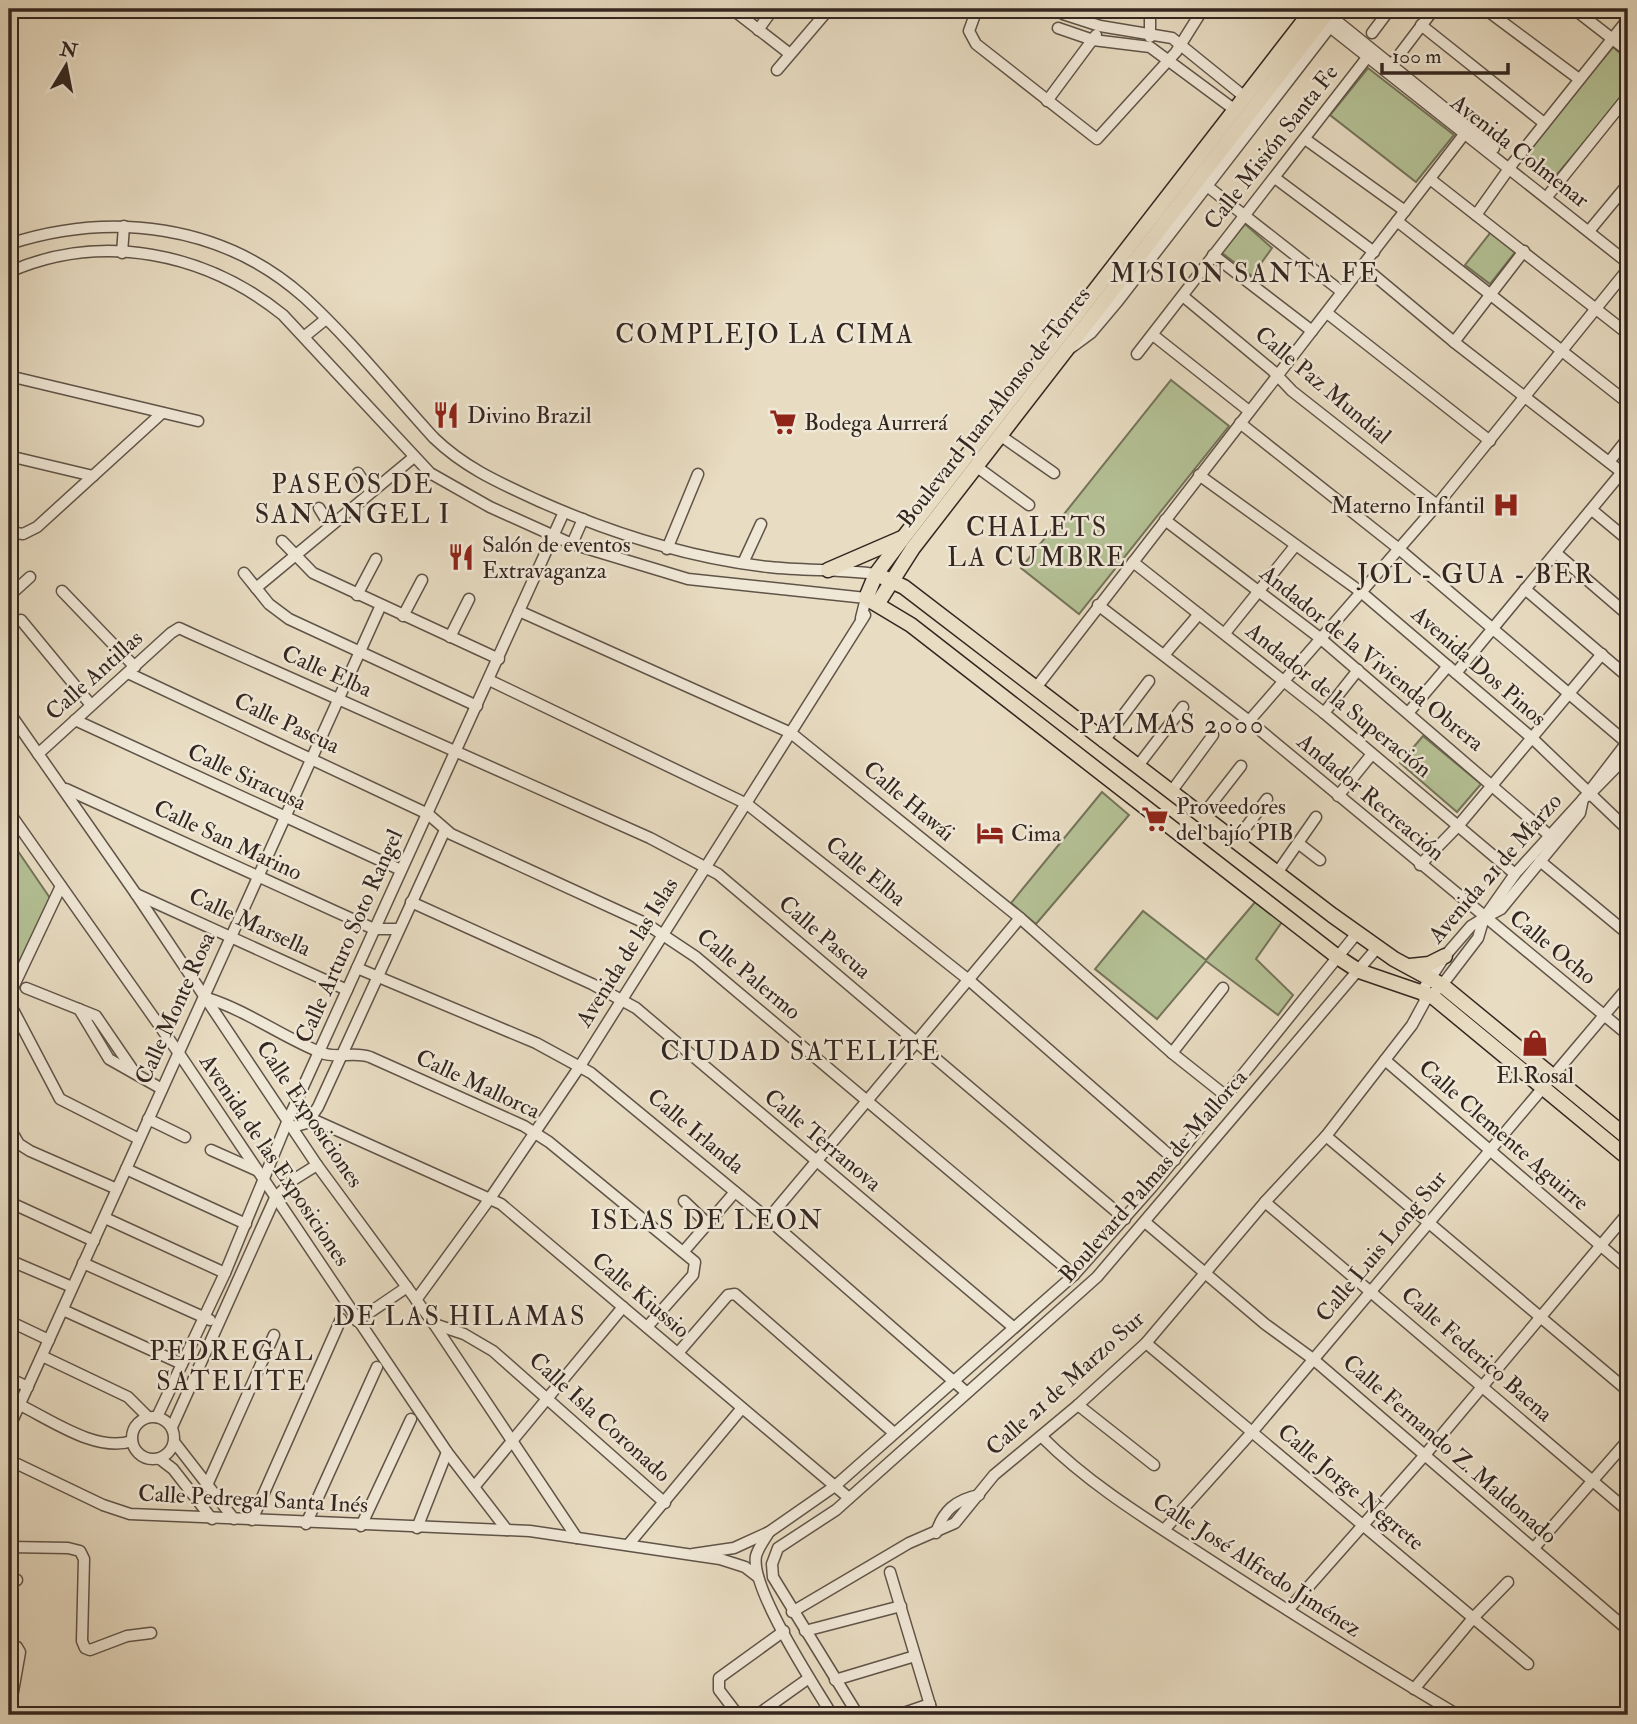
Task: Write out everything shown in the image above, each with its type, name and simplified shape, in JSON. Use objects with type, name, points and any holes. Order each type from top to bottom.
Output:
[{"type":"main road","name":"Boulevard Juan Alonso de Torres","points":[[872,601],[876,574],[1235,110],[1321,14]]},
{"type":"main road","name":"Boulevard Juan Alonso de Torres","points":[[872,601],[891,580],[1321,14]]},
{"type":"main road","points":[[828,570],[904,538]]},
{"type":"main road","points":[[876,574],[891,580],[1137,768],[1377,948],[1405,966],[1544,1089],[1628,1158]]},
{"type":"main road","points":[[872,601],[911,625],[1339,958],[1359,971],[1430,990],[1554,1076],[1628,1139]]},
{"type":"main road","points":[[1405,966],[1429,964],[1445,956]]},
{"type":"street","points":[[732,9],[790,54]]},
{"type":"street","points":[[758,30],[773,9]]},
{"type":"street","points":[[777,70],[829,9]]},
{"type":"street","points":[[976,9],[970,31],[976,44],[1097,139],[1170,60],[1203,9]]},
{"type":"street","points":[[1150,9],[1150,47]]},
{"type":"street","points":[[1372,33],[1390,9]]},
{"type":"street","points":[[1387,70],[1434,9]]},
{"type":"street","points":[[1486,9],[1579,79]]},
{"type":"street","points":[[1574,9],[1628,51]]},
{"type":"street","points":[[1063,14],[1100,26],[1172,38],[1246,98]]},
{"type":"street","points":[[1066,351],[1101,321],[1207,186],[1321,14]]},
{"type":"street","name":"Avenida Colmenar","points":[[1321,14],[1387,70],[1591,229],[1628,254]]},
{"type":"street","points":[[1476,215],[1511,166],[1628,19]]},
{"type":"street","points":[[1421,25],[1544,124]]},
{"type":"street","points":[[1047,101],[1093,40],[1100,26]]},
{"type":"street","points":[[1058,28],[1093,40],[1150,47],[1235,110]]},
{"type":"street","name":"Calle Misión Santa Fe","points":[[1137,354],[1184,297],[1213,255],[1369,55]]},
{"type":"street","points":[[1550,193],[1628,96]]},
{"type":"street","points":[[1035,689],[1467,131]]},
{"type":"street","points":[[1305,139],[1405,211]]},
{"type":"street","name":"Avenida Colmenar","points":[[1511,166],[1550,193],[1628,263]]},
{"type":"street","points":[[1275,178],[1374,252]]},
{"type":"street","points":[[1430,178],[1628,334]]},
{"type":"street","points":[[1207,186],[1342,292]]},
{"type":"street","points":[[1591,229],[1628,186]]},
{"type":"street","points":[[1398,221],[1628,403]]},
{"type":"street","points":[[122,253],[124,226]]},
{"type":"street","points":[[9,244],[66,229],[124,226],[182,233],[242,255],[281,279],[326,319],[451,455],[478,473],[564,512],[667,549],[743,563],[876,574]]},
{"type":"street","points":[[1454,342],[1524,251]]},
{"type":"street","points":[[9,272],[71,255],[122,253],[176,259],[230,278],[256,294],[305,336],[414,457],[447,484],[572,544],[688,579],[872,601]]},
{"type":"street","points":[[1213,255],[1312,331]]},
{"type":"street","points":[[1363,266],[1454,342],[1625,474],[1491,630],[1408,713]]},
{"type":"street","points":[[1249,721],[1437,505],[1628,269]]},
{"type":"street","name":"Calle Paz Mundial","points":[[1184,297],[1279,375],[1292,391],[1437,505]]},
{"type":"street","points":[[1327,313],[1490,441]]},
{"type":"street","points":[[305,336],[326,319]]},
{"type":"street","points":[[1153,335],[1249,411]]},
{"type":"street","points":[[9,376],[198,421]]},
{"type":"street","points":[[9,532],[23,534],[37,527],[162,413]]},
{"type":"street","points":[[1240,423],[1399,549],[1491,630],[1627,742]]},
{"type":"street","points":[[1001,436],[1054,473]]},
{"type":"street","points":[[1609,462],[1628,438]]},
{"type":"street","points":[[9,456],[93,476]]},
{"type":"street","points":[[256,588],[414,457]]},
{"type":"street","points":[[977,467],[1029,506]]},
{"type":"street","points":[[358,473],[370,491]]},
{"type":"street","points":[[667,549],[698,474]]},
{"type":"street","name":"Avenida Dos Pinos","points":[[1199,475],[1295,547],[1361,592],[1532,738],[1587,795],[1628,830]]},
{"type":"street","points":[[319,508],[330,526]]},
{"type":"street","points":[[1592,510],[1628,540]]},
{"type":"street","name":"Calle Arturo Soto Rangel","points":[[153,1417],[182,1364],[225,1273],[346,990],[564,512]]},
{"type":"street","points":[[572,544],[583,519]]},
{"type":"street","name":"Andador de la Vivienda Obrera","points":[[1165,520],[1320,638],[1549,835]]},
{"type":"street","points":[[743,563],[761,524]]},
{"type":"street","points":[[282,541],[313,573],[499,659]]},
{"type":"street","points":[[1225,634],[1295,547]]},
{"type":"street","points":[[1556,553],[1628,615]]},
{"type":"street","points":[[357,595],[376,559]]},
{"type":"street","name":"Andador de la Superación","points":[[1133,562],[1324,713],[1515,874]]},
{"type":"street","points":[[244,573],[279,613],[477,706]]},
{"type":"street","points":[[9,596],[30,577]]},
{"type":"street","points":[[403,616],[422,580]]},
{"type":"street","points":[[1525,589],[1628,677]]},
{"type":"street","points":[[62,591],[131,670]]},
{"type":"street","points":[[450,637],[469,599]]},
{"type":"street","name":"Avenida de las Islas","points":[[416,1300],[491,1198],[580,1066],[872,601]]},
{"type":"street","name":"Calle Monte Rosa","points":[[9,1427],[380,605]]},
{"type":"street","name":"Andador Recreación","points":[[1098,605],[1249,721],[1484,918]]},
{"type":"street","name":"Calle Hawái","points":[[519,611],[791,733],[1020,918],[1172,1053],[1226,1096]]},
{"type":"street","points":[[1164,655],[1199,614]]},
{"type":"street","points":[[21,620],[91,705]]},
{"type":"street","name":"Calle Antillas","points":[[38,754],[179,628]]},
{"type":"street","name":"Calle Elba","points":[[179,628],[456,753]]},
{"type":"street","points":[[1420,865],[1458,826],[1602,654]]},
{"type":"street","name":"Calle Pascua","points":[[131,670],[428,814]]},
{"type":"street","points":[[1324,713],[1358,670]]},
{"type":"street","name":"Calle Elba","points":[[489,680],[747,804],[970,981],[1175,1160]]},
{"type":"street","points":[[1103,742],[1149,681]]},
{"type":"street","points":[[1137,768],[1183,706]]},
{"type":"street","name":"Calle Exposiciones","points":[[9,712],[205,995],[317,1165],[434,1324],[577,1538]]},
{"type":"street","name":"Calle Siracusa","points":[[75,720],[401,870]]},
{"type":"street","points":[[1171,792],[1213,735]]},
{"type":"street","name":"Avenida 21 de Marzo","points":[[1430,990],[1445,956],[1471,926],[1484,918],[1515,874],[1587,795],[1627,742]]},
{"type":"street","name":"Calle Pascua","points":[[456,753],[650,838],[706,867],[738,890],[1125,1219]]},
{"type":"street","points":[[1338,796],[1373,754]]},
{"type":"street","points":[[1430,990],[1478,938],[1484,918],[1501,909],[1580,813],[1587,795],[1628,755]]},
{"type":"street","points":[[1202,816],[1241,766]]},
{"type":"street","name":"Calle San Marino","points":[[64,788],[374,929]]},
{"type":"street","points":[[1236,842],[1267,799]]},
{"type":"street","name":"Avenida de las Exposiciones","points":[[9,812],[178,1052],[447,1452],[507,1530]]},
{"type":"street","name":"Calle Palermo","points":[[428,814],[445,830],[663,933],[696,957],[1074,1275]]},
{"type":"street","points":[[1277,873],[1317,817]]},
{"type":"street","points":[[290,1124],[312,1119],[397,929],[445,830]]},
{"type":"street","points":[[1298,843],[1320,860]]},
{"type":"street","points":[[1540,861],[1628,934]]},
{"type":"street","points":[[9,996],[61,886]]},
{"type":"street","name":"Calle Marsella","points":[[136,894],[231,935],[346,990]]},
{"type":"street","name":"Calle Terranova","points":[[411,902],[622,1000],[657,1024],[816,1163],[1013,1327]]},
{"type":"street","points":[[768,1219],[970,981],[1020,918]]},
{"type":"street","name":"Calle Ocho","points":[[1484,918],[1628,1035]]},
{"type":"street","points":[[374,929],[397,929]]},
{"type":"street","name":"Boulevard Palmas de Mallorca","points":[[692,1554],[734,1548],[769,1532],[835,1486],[1074,1275],[1175,1160],[1357,933]]},
{"type":"street","name":"Boulevard Palmas de Mallorca","points":[[792,1612],[773,1577],[772,1564],[778,1548],[849,1498],[965,1392],[1083,1292],[1377,948]]},
{"type":"street","name":"Calle Irlanda","points":[[357,968],[536,1043],[580,1066],[768,1219],[954,1379],[965,1392]]},
{"type":"street","name":"Calle Luis Long Sur","points":[[1164,1530],[1372,1292],[1488,1150],[1544,1089],[1628,987]]},
{"type":"street","points":[[26,988],[79,1008],[106,1055],[162,1089]]},
{"type":"street","points":[[1172,1053],[1223,988]]},
{"type":"street","name":"Calle 21 de Marzo Sur","points":[[792,1612],[909,1543],[955,1523],[963,1505],[979,1495],[994,1475],[1042,1437],[1146,1343],[1265,1202],[1325,1136],[1412,1025],[1430,990]]},
{"type":"street","name":"Calle Mallorca","points":[[205,995],[320,1052],[352,1052],[370,1057],[536,1133],[695,1262],[695,1270],[648,1327]]},
{"type":"street","points":[[9,1002],[60,1099],[139,1139]]},
{"type":"street","name":"Calle Clemente Aguirre","points":[[1385,1060],[1628,1269]]},
{"type":"street","points":[[148,1119],[185,1137]]},
{"type":"street","name":"Calle Kiussio","points":[[312,1119],[491,1198],[520,1218],[849,1498]]},
{"type":"street","points":[[9,1127],[19,1144],[30,1151],[117,1189]]},
{"type":"street","points":[[1325,1136],[1628,1391]]},
{"type":"street","points":[[211,1150],[256,1170]]},
{"type":"street","points":[[234,1519],[175,1443],[172,1427],[275,1198],[293,1181],[317,1165]]},
{"type":"street","points":[[126,1170],[246,1224]]},
{"type":"street","points":[[684,1251],[735,1192]]},
{"type":"street","points":[[684,1201],[708,1224]]},
{"type":"street","points":[[9,1202],[94,1241]]},
{"type":"street","name":"Calle Federico Baena","points":[[1265,1202],[1628,1511]]},
{"type":"street","points":[[1288,1609],[1424,1456],[1628,1213]]},
{"type":"street","points":[[105,1218],[225,1273]]},
{"type":"street","name":"Calle Fernando Z. Maldonado","points":[[1145,1222],[1205,1274],[1313,1359],[1628,1630]]},
{"type":"street","points":[[9,1260],[72,1287]]},
{"type":"street","points":[[83,1262],[219,1324]]},
{"type":"street","points":[[357,1321],[407,1287]]},
{"type":"street","points":[[678,1353],[732,1293],[746,1302],[894,1433]]},
{"type":"street","points":[[474,1487],[624,1307]]},
{"type":"street","points":[[63,1310],[182,1364]]},
{"type":"street","points":[[252,1520],[341,1319]]},
{"type":"street","points":[[9,1321],[49,1340]]},
{"type":"street","name":"Calle Isla Coronado","points":[[434,1324],[478,1340],[665,1503]]},
{"type":"street","points":[[208,1483],[274,1335]]},
{"type":"street","name":"Calle Jorge Negrete","points":[[1146,1343],[1528,1664]]},
{"type":"street","points":[[42,1356],[128,1397],[153,1417],[172,1427]]},
{"type":"street","points":[[306,1524],[377,1367]]},
{"type":"street","points":[[9,1378],[28,1387]]},
{"type":"street","points":[[20,1405],[97,1441],[116,1445],[132,1441]]},
{"type":"street","points":[[1078,1405],[1154,1465]]},
{"type":"street","points":[[628,1545],[742,1408]]},
{"type":"street","points":[[153,1417],[137,1424],[132,1441],[139,1454],[153,1460],[160,1459],[172,1450],[175,1443]]},
{"type":"street","points":[[361,1526],[411,1419]]},
{"type":"street","name":"Calle José Alfredo Jiménez","points":[[1042,1437],[1094,1483],[1164,1530],[1458,1715]]},
{"type":"street","points":[[1534,1548],[1628,1440]]},
{"type":"street","points":[[417,1528],[447,1452]]},
{"type":"street","points":[[160,1459],[173,1469],[212,1519]]},
{"type":"street","name":"Calle Pedregal Santa Inés","points":[[9,1460],[103,1505],[130,1514],[306,1524],[507,1530],[692,1554]]},
{"type":"street","points":[[769,1532],[756,1555],[758,1577],[809,1678],[832,1715]]},
{"type":"street","points":[[9,1547],[68,1548],[80,1551],[84,1567],[82,1641],[85,1648],[90,1650],[128,1636],[151,1633]]},
{"type":"street","points":[[692,1554],[745,1567],[758,1577]]},
{"type":"street","points":[[890,1572],[933,1715]]},
{"type":"street","points":[[1414,1689],[1508,1581]]},
{"type":"street","points":[[805,1630],[901,1606]]},
{"type":"street","points":[[792,1612],[858,1715]]},
{"type":"street","points":[[738,1715],[717,1682],[726,1672],[784,1631]]},
{"type":"street","points":[[9,1647],[17,1647],[20,1652],[10,1697],[12,1715]]},
{"type":"street","points":[[835,1680],[915,1656]]},
{"type":"street","points":[[757,1715],[809,1678]]},
{"type":"street","points":[[898,1715],[930,1704]]},
{"type":"green space","points":[[1613,47],[1628,60],[1628,90],[1549,184],[1519,159]]},
{"type":"green space","points":[[1368,68],[1454,135],[1416,182],[1330,115]]},
{"type":"green space","points":[[1245,224],[1272,248],[1252,276],[1222,253]]},
{"type":"green space","points":[[1491,232],[1516,251],[1490,284],[1465,265]]},
{"type":"green space","points":[[1171,380],[1229,426],[1079,614],[1021,568]]},
{"type":"green space","points":[[1423,736],[1481,784],[1457,812],[1400,763]]},
{"type":"green space","points":[[1102,792],[1129,815],[1036,924],[1011,903]]},
{"type":"green space","points":[[9,838],[50,898],[9,990]]},
{"type":"green space","points":[[1256,901],[1282,922],[1256,959],[1293,995],[1278,1015],[1206,961],[1157,1019],[1095,969],[1143,911],[1206,960]]},
{"type":"place","name":"Divino Brazil","points":[[446,415]]},
{"type":"place","name":"Bodega Aurrerá","points":[[783,422]]},
{"type":"place","name":"Materno Infantil","points":[[1506,505]]},
{"type":"place","name":"Salón de eventos Extravaganza","points":[[461,557]]},
{"type":"place","name":"Proveedores del bajío PIB","points":[[1155,819]]},
{"type":"place","name":"Cima","points":[[990,833]]},
{"type":"place","name":"El Rosal","points":[[1535,1043]]},
{"type":"district","name":"MISION SANTA FE","points":[[1245,274]]},
{"type":"district","name":"COMPLEJO LA CIMA","points":[[765,335]]},
{"type":"district","name":"PASEOS DE SAN ANGEL I","points":[[353,500]]},
{"type":"district","name":"CHALETS LA CUMBRE","points":[[1037,543]]},
{"type":"district","name":"JOL - GUA - BER","points":[[1476,575]]},
{"type":"district","name":"PALMAS 2000","points":[[1172,725]]},
{"type":"district","name":"CIUDAD SATELITE","points":[[801,1052]]},
{"type":"district","name":"ISLAS DE LEON","points":[[707,1221]]},
{"type":"district","name":"DE LAS HILAMAS","points":[[460,1317]]},
{"type":"district","name":"PEDREGAL SATELITE","points":[[232,1367]]}]
